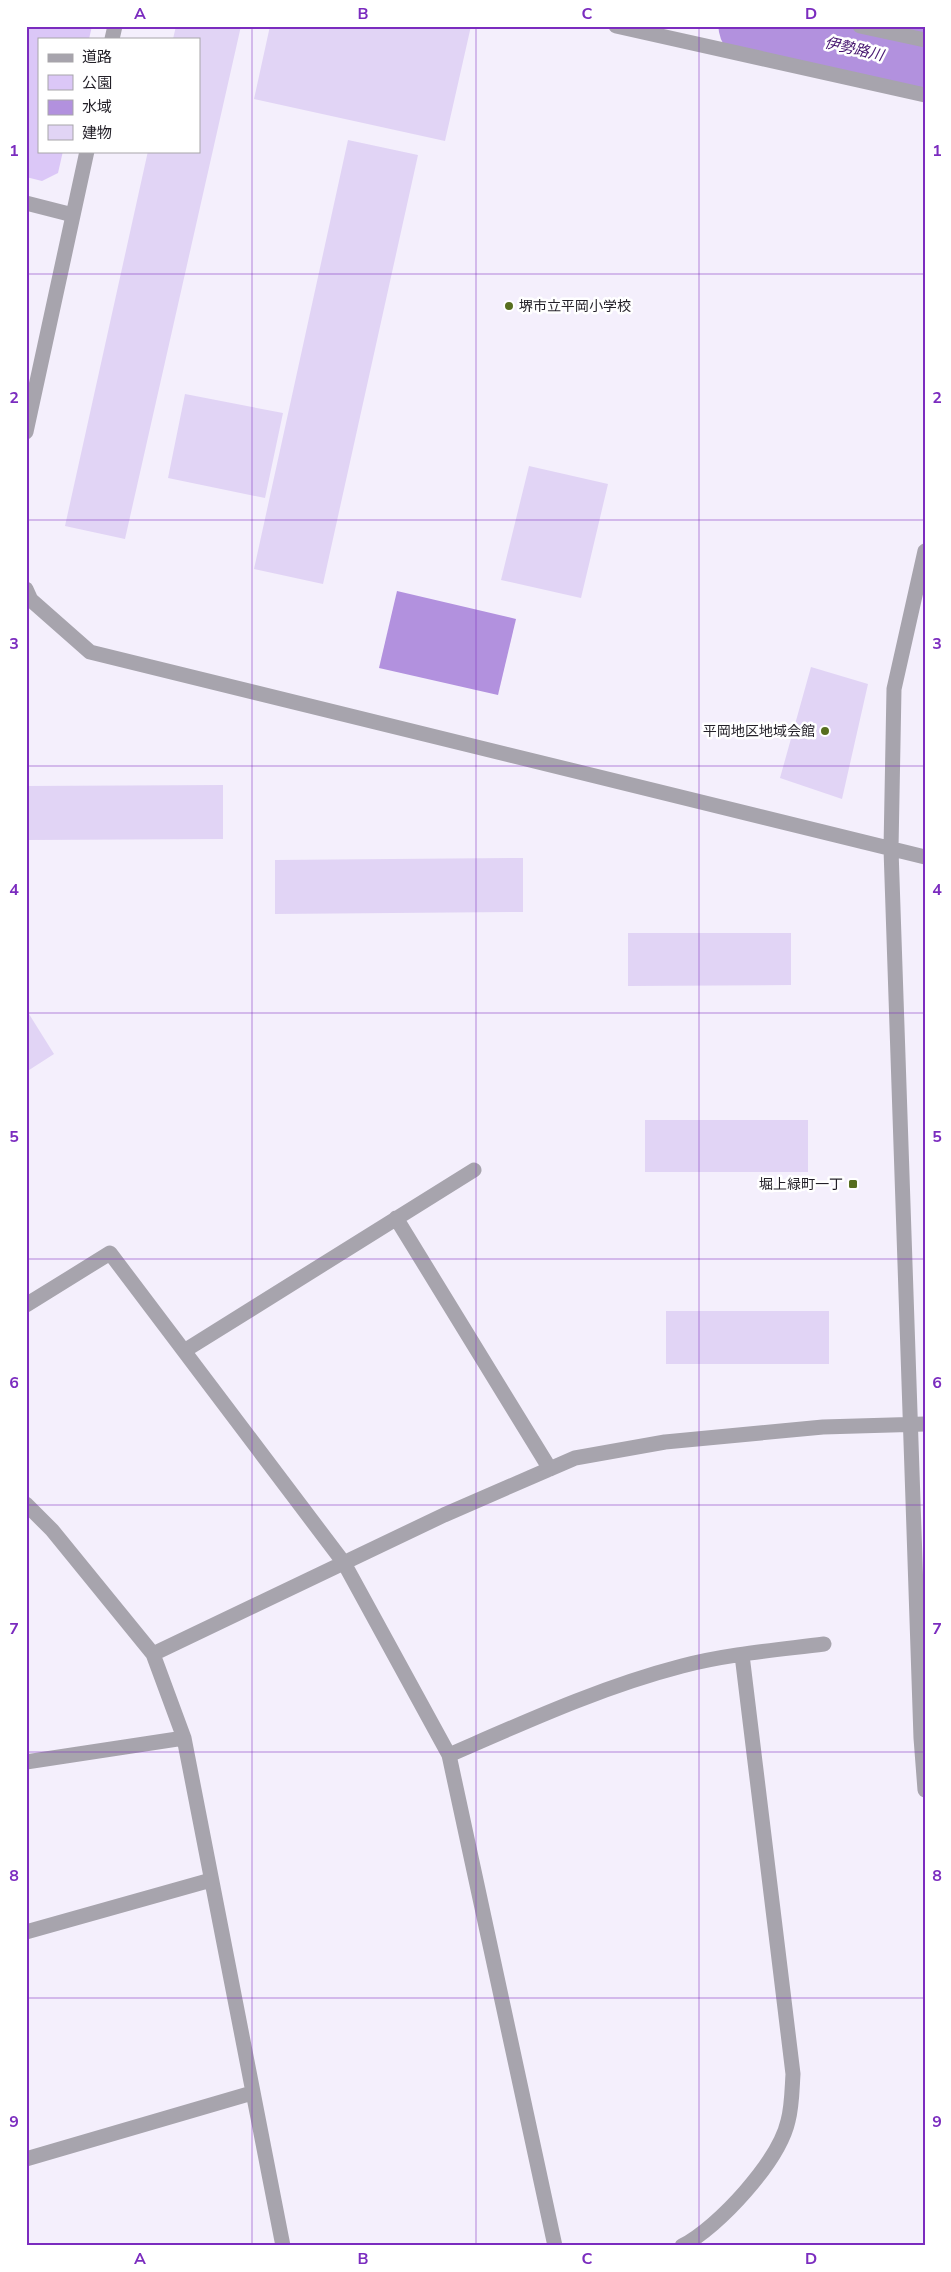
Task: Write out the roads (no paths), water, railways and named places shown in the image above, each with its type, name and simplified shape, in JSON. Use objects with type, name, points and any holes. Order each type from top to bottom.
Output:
[{"type":"street","points":[[616,26],[925,95]]},
{"type":"street","points":[[860,26],[925,40]]},
{"type":"street","points":[[26,432],[87,152]]},
{"type":"street","points":[[26,203],[73,215]]},
{"type":"street","points":[[925,550],[894,689],[891,849],[918,1424],[925,1790]]},
{"type":"street","points":[[28,598],[90,652],[925,856]]},
{"type":"street","points":[[184,1351],[474,1170]]},
{"type":"street","points":[[396,1218],[550,1469]]},
{"type":"street","points":[[26,1305],[110,1253],[344,1563],[449,1755],[555,2246]]},
{"type":"street","points":[[153,1654],[444,1515],[575,1458],[665,1442],[822,1428],[918,1424]]},
{"type":"street","points":[[26,1504],[52,1530],[153,1654],[184,1738],[283,2246]]},
{"type":"street","points":[[449,1755],[581,1698],[683,1665],[824,1644]]},
{"type":"street","points":[[682,2246],[735,2204],[767,2166],[788,2122],[793,2074],[742,1655]]},
{"type":"street","points":[[26,1762],[184,1738]]},
{"type":"street","points":[[26,1932],[211,1880]]},
{"type":"street","points":[[26,2159],[252,2093]]},
{"type":"water","points":[[397,591],[516,619],[498,695],[379,668]]},
{"type":"waterway","name":"伊勢路川","points":[[754,26],[925,65]]},
{"type":"place","name":"堺市立平岡小学校","points":[[509,306]]},
{"type":"place","name":"平岡地区地域会館","points":[[825,731]]},
{"type":"place","name":"堀上緑町一丁","points":[[853,1184]]}]
